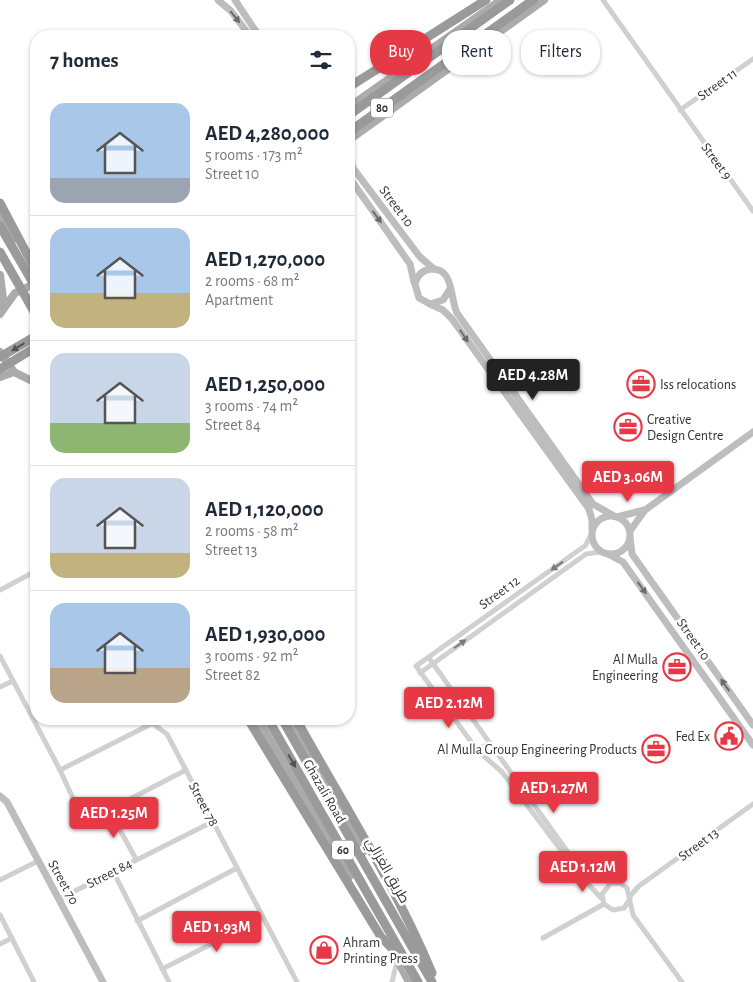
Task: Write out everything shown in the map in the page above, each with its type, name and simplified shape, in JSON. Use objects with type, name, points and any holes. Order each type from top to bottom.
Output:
[{"type":"highway","points":[[355,83],[486,0]]},
{"type":"highway","name":"80","points":[[355,111],[510,0]]},
{"type":"highway","name":"80","points":[[355,134],[533,0]]},
{"type":"highway","points":[[0,203],[30,259]]},
{"type":"highway","points":[[0,226],[30,278]]},
{"type":"highway","points":[[0,252],[30,304]]},
{"type":"highway","points":[[0,357],[30,340]]},
{"type":"highway","points":[[0,369],[30,351]]},
{"type":"highway","points":[[252,725],[380,937],[410,966]]},
{"type":"highway","name":"Ghazali Road","points":[[271,725],[418,982]]},
{"type":"highway","name":"Ghazali Road","points":[[285,725],[432,982]]},
{"type":"highway","points":[[299,725],[420,944],[436,982]]},
{"type":"main road","points":[[355,103],[502,0]]},
{"type":"main road","points":[[355,135],[544,0]]},
{"type":"main road","points":[[0,214],[30,263]]},
{"type":"main road","points":[[0,275],[4,306]]},
{"type":"main road","points":[[0,314],[4,306],[19,290],[30,285]]},
{"type":"main road","points":[[0,352],[14,372],[30,380]]},
{"type":"main road","points":[[0,377],[14,372]]},
{"type":"main road","points":[[261,725],[409,982]]},
{"type":"main road","name":"طريق الغزالي","points":[[290,725],[436,982]]},
{"type":"street","points":[[218,0],[231,11],[245,30]]},
{"type":"street","points":[[235,0],[255,30]]},
{"type":"street","name":"Street 9","points":[[603,0],[753,211]]},
{"type":"street","name":"Street 11","points":[[680,110],[753,58]]},
{"type":"street","name":"Street 10","points":[[355,170],[420,257],[435,269]]},
{"type":"street","name":"Street 10","points":[[355,186],[410,264],[415,284]]},
{"type":"street","points":[[630,534],[627,525],[593,504],[540,434],[452,319],[444,310],[419,298],[415,284],[422,272],[435,269],[447,276],[457,313],[540,434],[589,509],[594,544],[605,553],[614,554],[625,549],[630,534],[645,510],[753,432]]},
{"type":"street","points":[[430,304],[443,300],[450,289]]},
{"type":"street","points":[[592,531],[603,518],[645,510]]},
{"type":"street","name":"Street 12","points":[[592,531],[585,546],[416,666],[420,673],[586,554],[605,553]]},
{"type":"street","name":"Street 10","points":[[630,534],[632,554],[753,725]]},
{"type":"street","name":"Street 10","points":[[605,553],[623,562],[753,745]]},
{"type":"street","points":[[0,590],[30,574]]},
{"type":"street","points":[[0,656],[30,713]]},
{"type":"street","points":[[429,658],[582,872],[597,879],[618,883],[642,883]]},
{"type":"street","points":[[420,673],[477,750],[502,772],[554,838],[579,874],[609,909],[633,914]]},
{"type":"street","points":[[0,688],[13,681]]},
{"type":"street","points":[[36,725],[76,805],[88,815],[101,814],[186,770]]},
{"type":"street","points":[[60,770],[151,725]]},
{"type":"street","name":"Street 78","points":[[154,725],[167,734],[214,820],[296,982]]},
{"type":"street","points":[[477,750],[490,744]]},
{"type":"street","name":"Street 70","points":[[0,796],[7,802],[103,982]]},
{"type":"street","name":"Street 13","points":[[630,898],[642,883],[753,804]]},
{"type":"street","points":[[109,810],[136,859]]},
{"type":"street","name":"Street 84","points":[[59,899],[214,820]]},
{"type":"street","points":[[0,880],[38,861]]},
{"type":"street","points":[[137,921],[237,868]]},
{"type":"street","points":[[113,871],[169,982]]},
{"type":"street","points":[[618,883],[627,888],[633,914],[682,982]]},
{"type":"street","points":[[603,901],[604,889],[618,883]]},
{"type":"street","points":[[621,910],[626,906],[630,898]]},
{"type":"street","points":[[543,938],[603,901]]},
{"type":"street","points":[[0,915],[34,982]]},
{"type":"street","points":[[162,969],[263,918]]},
{"type":"street","points":[[0,944],[12,938]]},
{"type":"street","points":[[392,982],[398,960]]},
{"type":"place","name":"Iss relocations","points":[[641,384]]},
{"type":"place","name":"Creative Design Centre","points":[[628,427]]},
{"type":"place","name":"Al Mulla Engineering","points":[[677,667]]},
{"type":"place","name":"Fed Ex","points":[[729,736]]},
{"type":"place","name":"Al Mulla Group Engineering Products","points":[[656,749]]},
{"type":"place","name":"Ahram Printing Press","points":[[324,950]]}]
